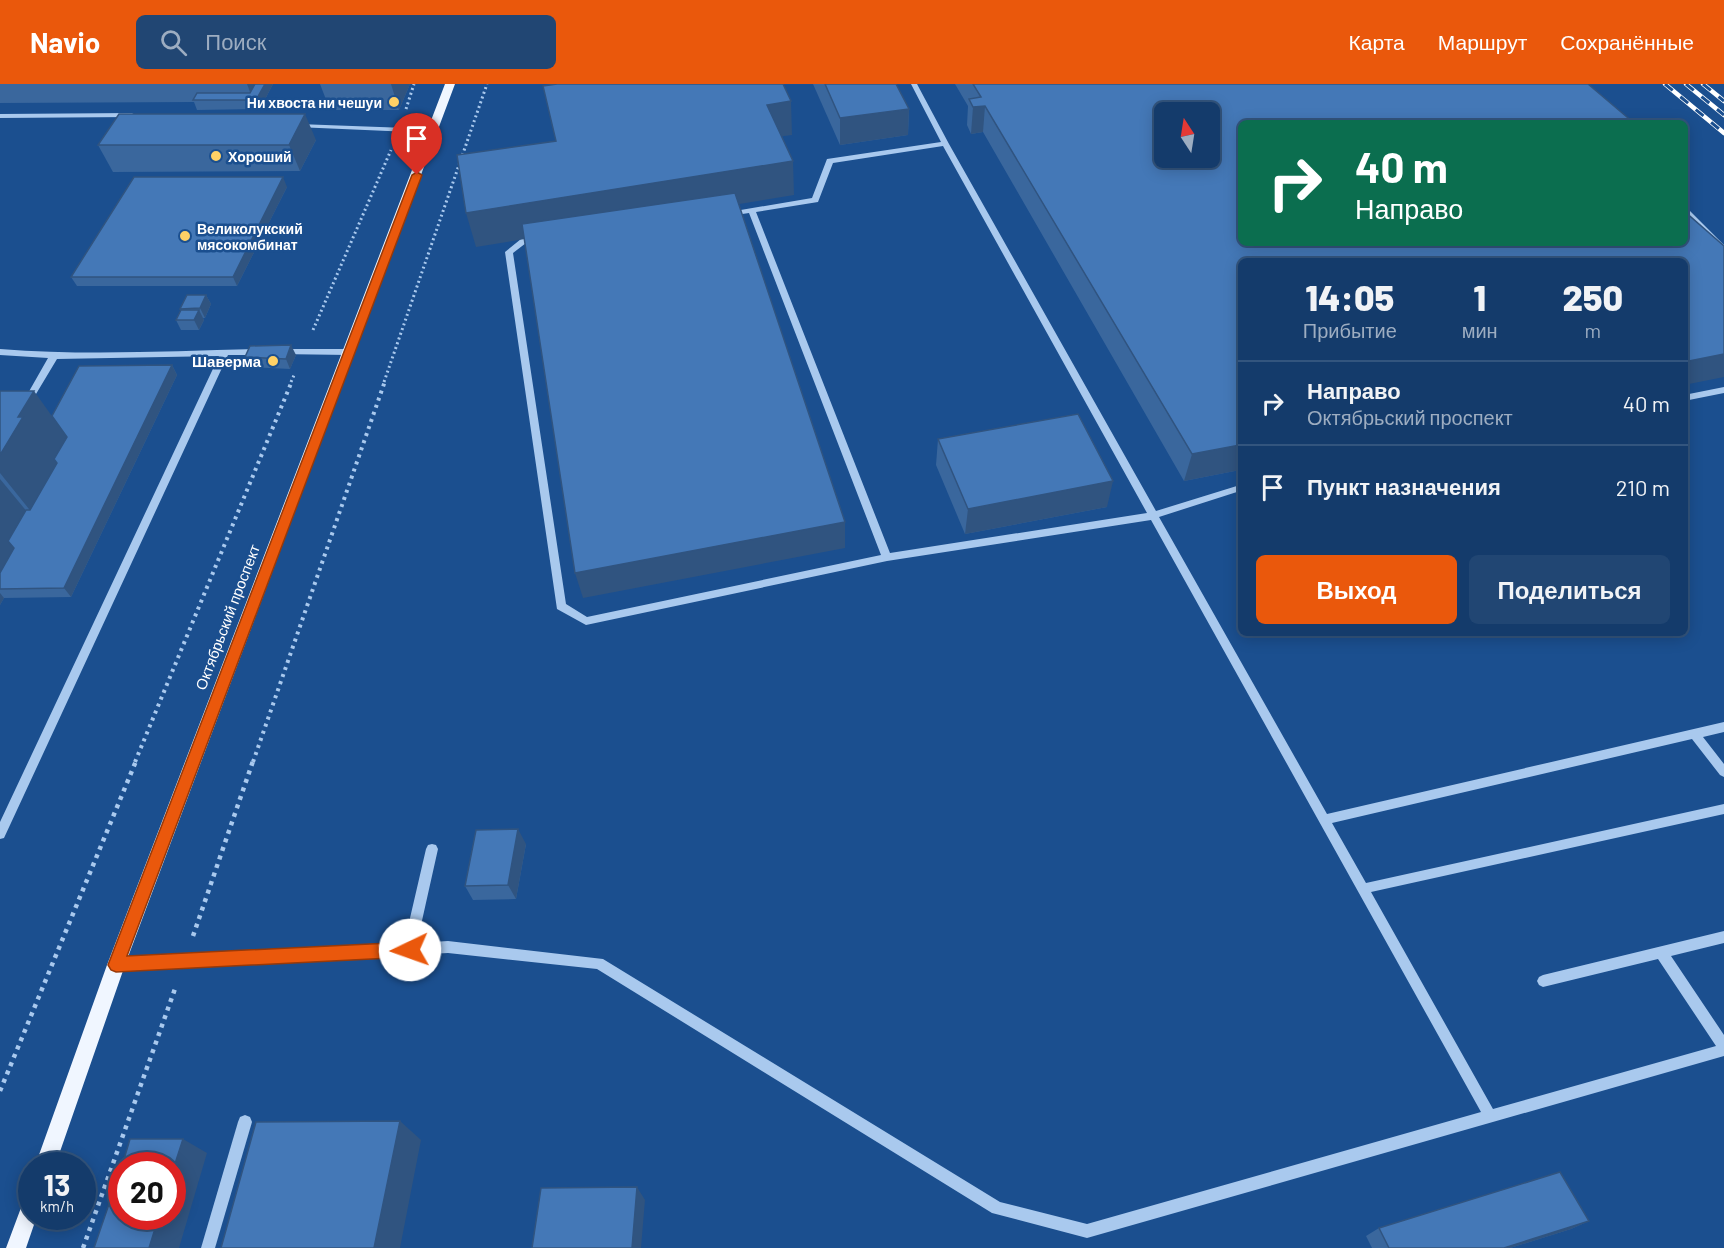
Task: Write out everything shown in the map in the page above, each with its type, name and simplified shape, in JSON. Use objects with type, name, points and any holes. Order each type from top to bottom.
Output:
[{"type":"main road","name":"Октябрьский проспект","points":[[50,1152],[116,965],[450,84]]},
{"type":"main road","points":[[16,1248],[23,1230]]},
{"type":"lane","points":[[914,84],[945,144],[1490,1116]]},
{"type":"lane","points":[[0,123],[3,116],[136,115]]},
{"type":"lane","points":[[292,126],[434,131]]},
{"type":"lane","points":[[717,215],[815,200],[830,161],[945,144]]},
{"type":"lane","points":[[752,211],[887,557]]},
{"type":"lane","points":[[1688,211],[1724,250]]},
{"type":"lane","points":[[546,238],[524,241],[509,252],[561,606],[586,621],[887,557],[1153,516],[1238,489]]},
{"type":"lane","points":[[0,352],[54,356],[349,352]]},
{"type":"lane","points":[[0,834],[225,352]]},
{"type":"lane","points":[[21,411],[54,356]]},
{"type":"lane","points":[[1688,397],[1724,390]]},
{"type":"lane","points":[[1323,820],[1724,727]]},
{"type":"lane","points":[[1694,734],[1724,772]]},
{"type":"lane","points":[[1362,889],[1724,809]]},
{"type":"lane","points":[[410,950],[432,849]]},
{"type":"lane","points":[[1543,981],[1724,937]]},
{"type":"lane","points":[[116,965],[448,947],[599,963],[997,1208],[1087,1231],[1724,1048],[1661,952]]},
{"type":"lane","points":[[208,1248],[245,1122]]},
{"type":"path","points":[[0,1091],[304,352],[399,130],[414,84]]},
{"type":"path","points":[[83,1248],[185,961],[487,84]]},
{"type":"building","points":[[255,84],[265,84],[256,100],[193,100],[197,93],[250,93]]},
{"type":"building","points":[[557,84],[783,84],[791,101],[767,105],[793,161],[466,213],[457,155],[556,141],[543,86]]},
{"type":"building","points":[[825,84],[896,84],[909,109],[840,118]]},
{"type":"building","points":[[973,84],[1588,84],[1630,120],[1238,120],[1238,246],[1688,246],[1688,214],[1724,246],[1724,354],[1688,361],[1688,258],[1238,258],[1238,445],[1192,454],[985,106],[973,107],[969,99],[981,97]]},
{"type":"building","points":[[119,114],[305,114],[289,145],[98,145]]},
{"type":"building","name":"Великолукский мясокомбинат","points":[[134,177],[283,177],[233,277],[71,277]]},
{"type":"building","points":[[735,193],[845,522],[575,573],[522,224]]},
{"type":"building","points":[[187,295],[206,295],[200,308],[180,309]]},
{"type":"building","points":[[181,310],[199,310],[194,320],[176,320]]},
{"type":"building","points":[[291,345],[286,359],[245,357],[250,346]]},
{"type":"building","points":[[172,365],[64,588],[0,589],[0,573],[14,548],[8,541],[26,510],[30,510],[57,463],[54,459],[67,437],[52,416],[79,366]]},
{"type":"building","points":[[0,391],[34,391],[18,417],[23,417],[0,455]]},
{"type":"building","points":[[1078,414],[1113,481],[968,509],[938,439]]},
{"type":"building","points":[[518,829],[508,885],[465,886],[476,830]]},
{"type":"building","points":[[400,1121],[374,1248],[221,1248],[256,1122]]},
{"type":"building","points":[[130,1139],[183,1139],[179,1152],[126,1152]]},
{"type":"building","points":[[1560,1172],[1589,1221],[1504,1248],[1389,1248],[1379,1228]]},
{"type":"building","points":[[637,1187],[632,1248],[532,1248],[541,1188]]},
{"type":"building","points":[[108,1207],[108,1230],[155,1230],[149,1248],[94,1248]]},
{"type":"railway","points":[[1665,84],[1724,133]]},
{"type":"railway","points":[[1686,84],[1724,115]]},
{"type":"railway","points":[[1703,84],[1724,101]]},
{"type":"place","name":"Ни хвоста ни чешуи","points":[[394,102]]},
{"type":"place","name":"Хороший","points":[[216,156]]},
{"type":"place","name":"Великолукский мясокомбинат","points":[[185,236]]},
{"type":"place","name":"Шаверма","points":[[273,361]]},
{"type":"route","points":[[410,950],[116,965],[417,175]]}]
